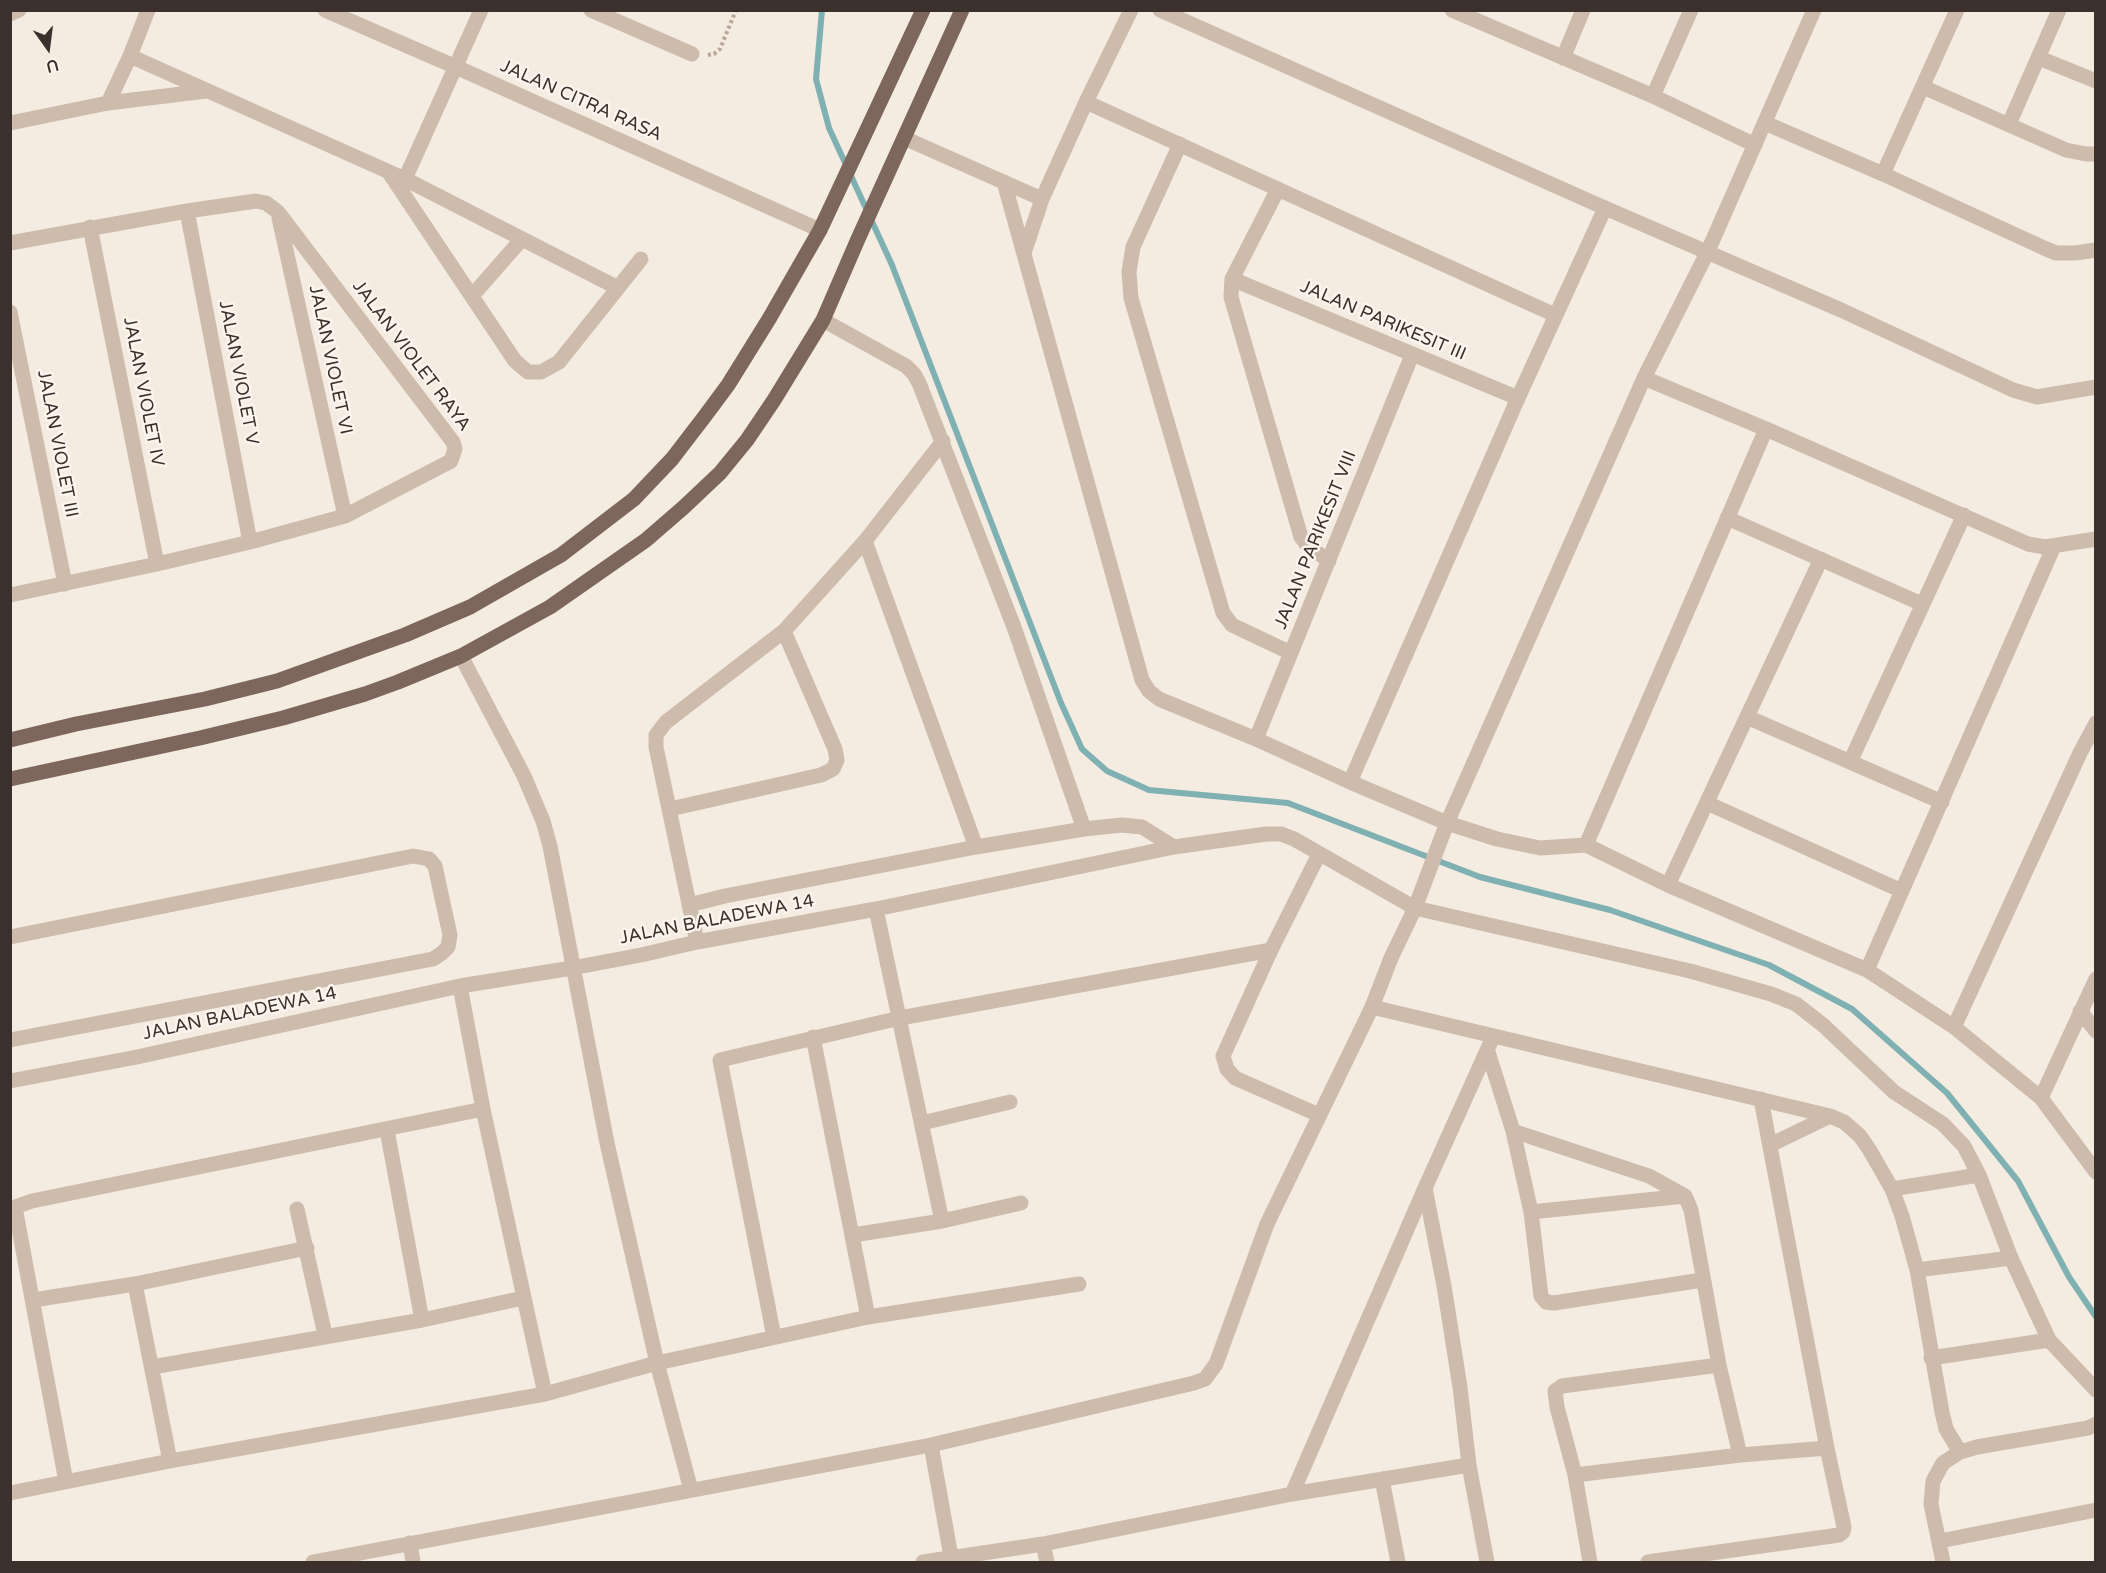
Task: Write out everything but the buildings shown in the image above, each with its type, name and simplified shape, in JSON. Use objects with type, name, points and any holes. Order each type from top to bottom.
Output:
[{"type":"main road","points":[[10,740],[76,724],[206,699],[277,681],[316,669],[405,635],[470,607],[561,555],[634,499],[672,459],[728,385],[769,319],[820,230],[923,10]]},
{"type":"main road","points":[[10,779],[200,738],[326,706],[398,682],[461,656],[550,607],[646,540],[720,472],[747,440],[823,320],[962,10]]},
{"type":"street","points":[[10,14],[19,10]]},
{"type":"street","points":[[108,103],[148,10]]},
{"type":"street","name":"JALAN CITRA RASA","points":[[325,10],[780,210],[820,230]]},
{"type":"street","points":[[398,176],[456,67],[481,10]]},
{"type":"street","points":[[591,10],[692,54]]},
{"type":"street","points":[[1024,253],[1042,198],[1131,10]]},
{"type":"street","points":[[1160,10],[1841,310],[2013,390],[2037,397],[2072,393],[2096,387]]},
{"type":"street","points":[[1452,10],[1653,96],[1755,145]]},
{"type":"street","points":[[1563,58],[1583,10]]},
{"type":"street","points":[[1653,96],[1691,10]]},
{"type":"street","points":[[314,1563],[931,1445],[1205,1379],[1216,1364],[1267,1224],[1372,1007],[1390,958],[1415,908],[1447,823],[1644,378],[1708,251],[1814,10]]},
{"type":"street","points":[[1883,174],[1957,10]]},
{"type":"street","points":[[2009,124],[2060,10]]},
{"type":"street","points":[[130,56],[398,176],[618,288]]},
{"type":"street","points":[[2039,58],[2096,81]]},
{"type":"street","points":[[1923,87],[2066,150],[2096,154]]},
{"type":"street","points":[[10,123],[108,103],[207,91]]},
{"type":"street","points":[[1086,102],[1555,315]]},
{"type":"street","points":[[1765,123],[2056,253],[2096,250]]},
{"type":"street","points":[[904,138],[1042,198]]},
{"type":"street","points":[[1180,144],[1134,247],[1129,272],[1131,298],[1223,613],[1232,625],[1291,653]]},
{"type":"street","points":[[398,176],[515,361],[528,372],[548,370],[559,362],[641,259]]},
{"type":"street","points":[[1004,182],[1142,680],[1149,691],[1159,699],[1447,823],[1497,839],[1540,848],[1586,845],[1668,885],[1867,970],[1954,1027],[2041,1098],[2096,1172]]},
{"type":"street","points":[[1278,189],[1232,279],[1232,297],[1301,537],[1308,546],[1329,561]]},
{"type":"street","points":[[10,243],[90,227],[256,201],[266,203],[278,212]]},
{"type":"street","points":[[1350,782],[1518,398],[1605,208]]},
{"type":"street","name":"JALAN VIOLET V","points":[[187,211],[250,542]]},
{"type":"street","name":"JALAN VIOLET RAYA","points":[[10,595],[157,564],[345,516],[451,461],[455,449],[453,442],[278,212]]},
{"type":"street","name":"JALAN VIOLET VI","points":[[278,212],[345,516]]},
{"type":"street","name":"JALAN VIOLET IV","points":[[90,227],[157,564]]},
{"type":"street","points":[[472,296],[521,240]]},
{"type":"street","name":"JALAN PARIKESIT III","points":[[1232,279],[1412,356],[1518,398]]},
{"type":"street","name":"JALAN VIOLET III","points":[[10,312],[65,584]]},
{"type":"street","points":[[823,320],[906,366],[914,374],[943,441],[1014,627],[1084,829]]},
{"type":"street","name":"JALAN PARIKESIT VIII","points":[[1256,739],[1412,356]]},
{"type":"street","points":[[1644,378],[2028,544],[2054,546],[2096,539]]},
{"type":"street","points":[[1586,845],[1766,429]]},
{"type":"street","points":[[697,942],[656,747],[656,735],[660,728],[784,632],[865,541],[943,441]]},
{"type":"street","points":[[1850,762],[1964,515]]},
{"type":"street","points":[[1727,518],[1922,604]]},
{"type":"street","points":[[865,541],[976,847]]},
{"type":"street","points":[[1867,970],[2054,546]]},
{"type":"street","points":[[1668,885],[1821,559]]},
{"type":"street","points":[[670,809],[821,775],[832,769],[837,760],[835,749],[784,632]]},
{"type":"street","points":[[461,656],[524,776],[543,821],[550,846],[608,1143],[657,1363],[691,1490]]},
{"type":"street","points":[[1747,717],[1942,802]]},
{"type":"street","points":[[1954,1027],[2095,723]]},
{"type":"street","points":[[1707,803],[1902,891]]},
{"type":"street","points":[[689,905],[976,847],[1084,829],[1122,825],[1142,827],[1174,847]]},
{"type":"street","name":"JALAN BALADEWA 14","points":[[10,1081],[149,1054],[460,986],[572,968],[876,909],[1174,847],[1266,834],[1281,834],[1294,839],[1415,908],[1690,971],[1771,994],[1796,1004],[1823,1025],[1894,1092],[1943,1124],[1964,1146],[1979,1175],[2011,1258],[2049,1340],[2096,1390]]},
{"type":"street","points":[[1318,1115],[1235,1078],[1227,1069],[1223,1056],[1271,950],[1319,854]]},
{"type":"street","points":[[10,936],[413,856],[429,859],[435,866],[450,935],[448,947],[433,959],[10,1041]]},
{"type":"street","points":[[876,909],[942,1221]]},
{"type":"street","points":[[774,1337],[720,1060],[900,1018],[1271,950]]},
{"type":"street","points":[[2041,1098],[2096,979]]},
{"type":"street","points":[[460,986],[483,1109],[545,1394]]},
{"type":"street","points":[[1372,1007],[1491,1044],[1761,1099],[1830,1116],[1844,1122],[1860,1136],[1892,1189],[1902,1216],[1917,1270],[1931,1358],[1946,1429],[1960,1452]]},
{"type":"street","points":[[2080,1011],[2096,1031]]},
{"type":"street","points":[[813,1037],[868,1317]]},
{"type":"street","points":[[1491,1044],[1531,1212],[1541,1296],[1546,1302],[1554,1303],[1702,1280]]},
{"type":"street","points":[[1292,1494],[1425,1188],[1491,1044]]},
{"type":"street","points":[[1648,1563],[1839,1535],[1843,1532],[1844,1527],[1761,1099]]},
{"type":"street","points":[[922,1123],[1010,1102]]},
{"type":"street","points":[[66,1482],[33,1300],[13,1207],[32,1201],[483,1109]]},
{"type":"street","points":[[1770,1145],[1830,1116]]},
{"type":"street","points":[[387,1130],[423,1320]]},
{"type":"street","points":[[1513,1131],[1649,1176],[1685,1196],[1691,1210],[1702,1280],[1740,1455]]},
{"type":"street","points":[[1892,1189],[1979,1175]]},
{"type":"street","points":[[1425,1188],[1459,1376],[1469,1465],[1487,1563]]},
{"type":"street","points":[[1531,1212],[1685,1196]]},
{"type":"street","points":[[853,1235],[942,1221],[1021,1203]]},
{"type":"street","points":[[297,1209],[325,1335]]},
{"type":"street","points":[[33,1300],[135,1284],[307,1248]]},
{"type":"street","points":[[1917,1270],[2011,1258]]},
{"type":"street","points":[[135,1284],[170,1461]]},
{"type":"street","points":[[10,1493],[170,1461],[545,1394],[657,1363],[868,1317],[1079,1284]]},
{"type":"street","points":[[152,1367],[325,1335],[423,1320],[523,1298]]},
{"type":"street","points":[[1931,1358],[2049,1340]]},
{"type":"street","points":[[1590,1563],[1575,1474],[1557,1407],[1555,1391],[1562,1386],[1719,1365]]},
{"type":"street","points":[[1943,1563],[1931,1504],[1933,1481],[1943,1463],[1960,1452],[1977,1447],[2088,1428],[2096,1424]]},
{"type":"street","points":[[931,1445],[952,1560]]},
{"type":"street","points":[[1575,1474],[1740,1455],[1827,1448]]},
{"type":"street","points":[[923,1563],[1043,1544],[1292,1494],[1469,1465]]},
{"type":"street","points":[[1382,1479],[1398,1563]]},
{"type":"street","points":[[1940,1541],[2096,1510]]},
{"type":"street","points":[[410,1544],[413,1563]]},
{"type":"street","points":[[1043,1544],[1047,1563]]},
{"type":"path","points":[[692,54],[714,54],[720,49],[736,10]]},
{"type":"waterway","points":[[822,10],[816,79],[829,128],[892,265],[1061,703],[1082,749],[1107,771],[1149,790],[1288,803],[1480,877],[1610,910],[1769,965],[1852,1009],[1947,1093],[2018,1181],[2069,1277],[2096,1317]]}]
